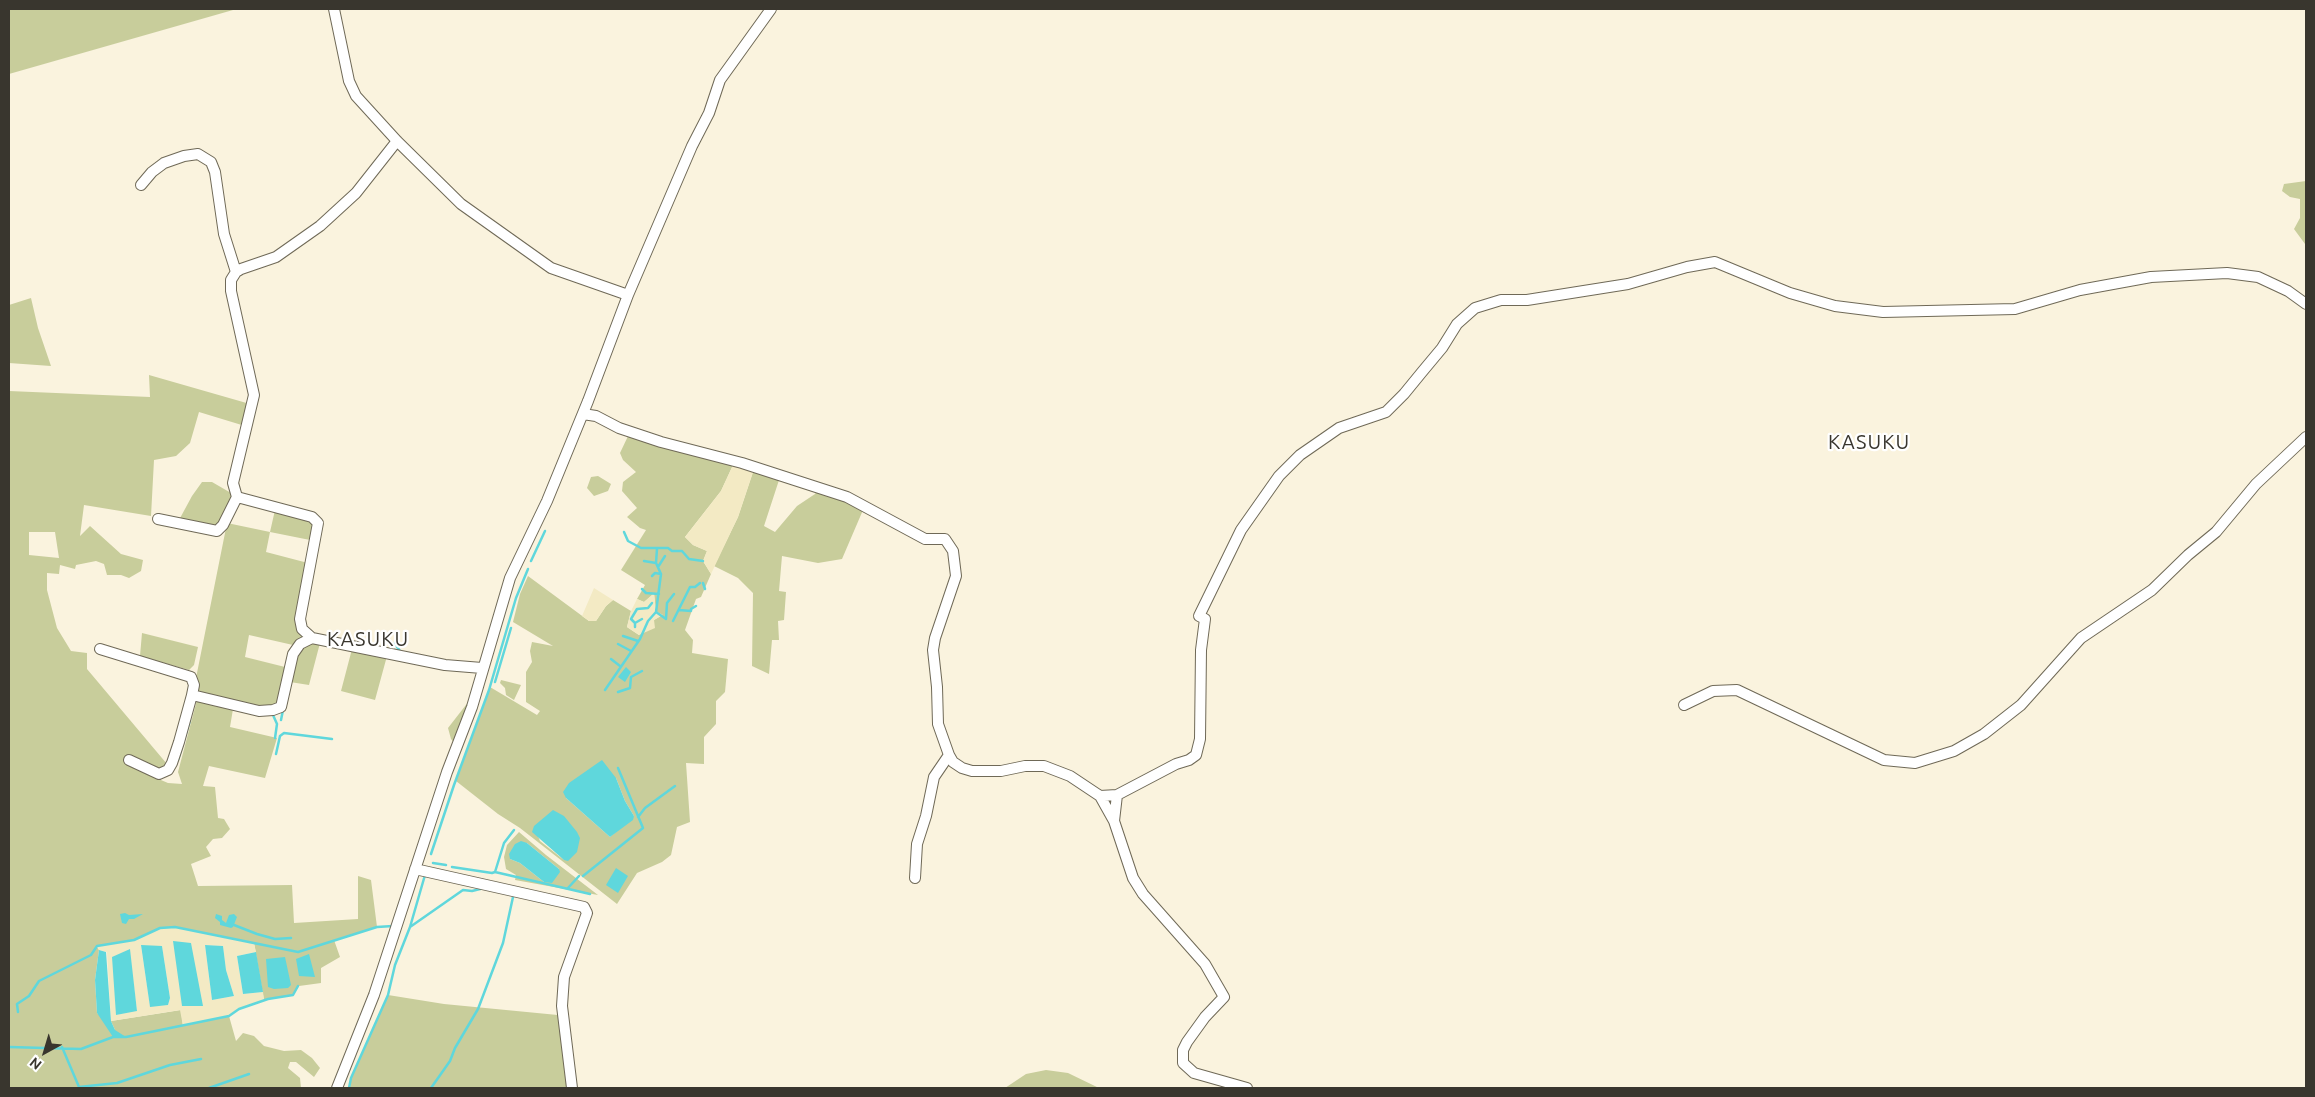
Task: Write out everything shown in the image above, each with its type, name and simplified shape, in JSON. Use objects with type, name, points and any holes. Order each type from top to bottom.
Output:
[{"type":"street","points":[[334,9],[349,82],[356,96],[396,141],[461,204],[551,268],[628,295]]},
{"type":"street","points":[[337,1088],[372,1000],[447,772],[472,707],[510,578],[546,501],[583,414],[628,295],[692,146],[709,113],[720,80],[771,9]]},
{"type":"street","points":[[158,518],[217,531],[223,525],[237,497],[233,483],[254,395],[231,291],[231,280],[236,272],[276,256],[320,226],[356,193],[396,141]]},
{"type":"street","points":[[141,185],[152,172],[171,160],[198,154],[211,162],[216,172],[224,234],[236,272]]},
{"type":"street","points":[[1100,796],[1117,795],[1196,755],[1200,739],[1201,650],[1205,619],[1199,616],[1241,530],[1279,476],[1300,455],[1339,428],[1386,412],[1404,394],[1442,348],[1457,324],[1475,308],[1501,300],[1527,300],[1628,284],[1687,267],[1715,262],[1790,293],[1835,306],[1883,312],[2014,310],[2080,290],[2152,277],[2227,273],[2258,277],[2288,291],[2306,304]]},
{"type":"street","points":[[583,414],[596,416],[618,428],[661,442],[742,462],[847,497],[925,539],[945,539],[953,551],[956,576],[935,638],[933,650],[938,724],[949,756],[953,762],[962,768],[972,771],[1001,771],[1025,766],[1044,766],[1070,776],[1100,796],[1114,821],[1133,878],[1143,894],[1206,964],[1224,997],[1205,1017],[1187,1042],[1183,1050],[1183,1063],[1194,1073],[1247,1088]]},
{"type":"street","points":[[1684,705],[1713,692],[1738,690],[1884,760],[1915,763],[1954,751],[1984,734],[2021,705],[2081,638],[2152,590],[2188,555],[2216,532],[2256,484],[2306,438]]},
{"type":"street","points":[[237,497],[312,518],[318,523],[300,619],[302,629],[312,638],[444,665],[482,668]]},
{"type":"street","points":[[192,695],[260,711],[281,707],[293,654],[300,644],[312,638]]},
{"type":"street","points":[[100,649],[191,676],[194,685],[179,742],[168,770],[159,774],[129,760]]},
{"type":"street","points":[[915,878],[917,844],[926,816],[934,777],[949,756]]},
{"type":"street","points":[[1114,821],[1117,795]]},
{"type":"street","points":[[415,869],[584,907],[587,913],[564,977],[562,1006],[572,1088]]},
{"type":"green space","points":[[9,9],[232,9],[233,10],[9,74]]},
{"type":"green space","points":[[2306,181],[2305,244],[2294,229],[2300,218],[2300,199],[2290,197],[2282,191],[2284,184]]},
{"type":"green space","points":[[31,298],[38,328],[51,366],[9,363],[9,305]]},
{"type":"green space","points":[[149,375],[250,404],[245,426],[199,412],[190,443],[176,456],[154,460],[151,516],[84,505],[80,536],[90,526],[121,554],[143,560],[141,571],[129,578],[121,575],[107,575],[104,564],[96,561],[76,565],[75,569],[60,565],[59,574],[47,573],[47,590],[57,628],[71,651],[87,653],[87,669],[167,764],[157,770],[125,757],[129,763],[142,772],[168,783],[182,784],[178,772],[197,700],[233,709],[230,727],[277,738],[265,778],[209,766],[203,786],[215,787],[218,818],[224,819],[230,829],[222,838],[213,839],[206,847],[211,856],[191,864],[198,886],[292,885],[294,923],[358,919],[358,876],[371,880],[377,927],[334,940],[340,957],[321,968],[321,983],[299,986],[293,995],[264,1000],[254,943],[175,927],[160,928],[134,940],[97,947],[99,950],[95,980],[97,1013],[115,1030],[111,1021],[181,1010],[183,1026],[229,1016],[236,1041],[243,1033],[254,1036],[264,1046],[284,1051],[301,1050],[312,1058],[320,1068],[314,1077],[296,1062],[290,1062],[288,1068],[300,1078],[301,1088],[9,1088],[9,391],[150,397]],"holes":[[[29,532],[55,532],[59,558],[29,555]]]},
{"type":"green space","points":[[629,434],[655,445],[733,465],[721,491],[685,537],[693,545],[707,551],[703,561],[711,574],[701,597],[696,599],[685,630],[693,640],[692,653],[728,659],[725,692],[716,701],[716,724],[704,737],[704,764],[686,763],[690,822],[677,827],[671,855],[662,862],[637,873],[617,904],[520,828],[498,814],[456,781],[490,687],[537,715],[540,711],[526,702],[526,672],[532,662],[530,651],[532,642],[553,646],[513,622],[520,594],[528,576],[589,621],[596,621],[606,606],[613,600],[631,611],[627,627],[639,635],[662,615],[656,612],[654,594],[644,602],[637,599],[645,585],[621,570],[646,530],[640,528],[627,517],[637,508],[622,491],[623,482],[636,472],[623,460],[620,453]],"holes":[[[616,778],[625,801],[634,816],[610,837],[566,798]],[[534,826],[564,860],[540,841]]]},
{"type":"green space","points":[[754,469],[780,477],[764,526],[775,532],[797,506],[817,491],[846,499],[863,510],[842,559],[818,563],[782,556],[779,591],[786,592],[784,620],[778,621],[779,640],[772,640],[769,674],[752,666],[753,593],[738,578],[714,566],[738,517]]},
{"type":"green space","points":[[598,476],[611,484],[608,491],[594,496],[587,488],[591,477]]},
{"type":"green space","points":[[202,482],[212,482],[231,493],[232,499],[216,527],[179,520]]},
{"type":"green space","points":[[275,510],[313,522],[310,540],[270,532]]},
{"type":"green space","points":[[227,523],[270,532],[266,552],[308,563],[296,618],[297,629],[306,637],[293,645],[249,635],[245,657],[285,667],[277,702],[272,706],[258,706],[198,693],[196,678]]},
{"type":"green space","points":[[142,633],[198,647],[194,665],[189,670],[140,656]]},
{"type":"green space","points":[[311,642],[320,643],[309,685],[290,682],[297,652]]},
{"type":"green space","points":[[352,649],[387,656],[375,700],[341,691]]},
{"type":"green space","points":[[501,680],[521,685],[514,700],[506,695],[505,688],[500,683]]},
{"type":"green space","points":[[469,701],[459,749],[451,739],[448,728]]},
{"type":"green space","points":[[519,832],[598,895],[515,880],[516,875],[506,869],[504,857],[507,845]],"holes":[[[527,843],[559,869],[544,882],[520,863],[510,859]]]},
{"type":"green space","points":[[388,995],[444,1004],[568,1016],[576,1088],[350,1088],[351,1078]]},
{"type":"green space","points":[[1046,1070],[1068,1073],[1099,1088],[1005,1088],[1026,1074]]},
{"type":"sand","points":[[733,465],[754,469],[738,517],[711,574],[703,561],[707,551],[693,545],[685,537],[721,491]]},
{"type":"sand","points":[[594,588],[613,600],[606,606],[596,621],[589,621],[582,616]]},
{"type":"sand","points":[[654,593],[656,611],[663,615],[654,620],[655,628],[639,635],[627,627],[631,611],[637,599],[644,602]]},
{"type":"sand","points":[[175,927],[254,943],[256,952],[237,956],[243,994],[263,992],[264,1000],[239,1009],[229,1016],[183,1026],[180,1010],[111,1021],[107,952],[99,950],[97,946],[134,940],[160,928]],"holes":[[[205,945],[223,946],[226,970],[234,996],[212,1000]],[[141,946],[162,946],[170,998],[168,1005],[150,1006]],[[129,949],[137,1010],[116,1015]]]},
{"type":"water","points":[[626,667],[631,672],[625,682],[618,677]]},
{"type":"water","points":[[602,760],[616,778],[625,801],[634,816],[633,820],[610,837],[566,798],[563,792],[569,783]]},
{"type":"water","points":[[553,810],[564,816],[580,838],[577,852],[568,861],[564,860],[532,832],[534,826]]},
{"type":"water","points":[[521,841],[527,843],[559,869],[560,872],[552,883],[544,882],[520,863],[510,859],[509,854],[515,844]]},
{"type":"water","points":[[616,868],[628,876],[618,893],[606,885]]},
{"type":"water","points":[[125,913],[129,915],[143,914],[134,919],[129,919],[126,924],[122,923],[120,914]]},
{"type":"water","points":[[216,914],[222,916],[222,920],[226,923],[229,915],[234,914],[237,917],[233,927],[220,925],[220,922],[215,918]]},
{"type":"water","points":[[173,941],[191,943],[203,1006],[182,1006]]},
{"type":"water","points":[[141,945],[162,946],[170,998],[168,1005],[150,1007]]},
{"type":"water","points":[[205,945],[223,946],[226,970],[234,996],[212,1000]]},
{"type":"water","points":[[130,949],[137,1011],[116,1015],[112,957]]},
{"type":"water","points":[[99,950],[106,952],[111,1021],[115,1030],[126,1037],[113,1037],[97,1013],[95,980]]},
{"type":"water","points":[[256,952],[263,992],[243,994],[237,956]]},
{"type":"water","points":[[309,954],[315,977],[299,976],[296,959]]},
{"type":"water","points":[[285,957],[291,985],[288,988],[274,989],[268,987],[266,959]]},
{"type":"waterway","points":[[531,561],[545,531]]},
{"type":"waterway","points":[[624,532],[628,541],[641,548],[668,548],[672,551],[682,551],[689,559],[703,561]]},
{"type":"waterway","points":[[605,690],[640,639],[648,621],[656,612],[661,574],[656,563],[657,549]]},
{"type":"waterway","points":[[658,567],[665,556]]},
{"type":"waterway","points":[[644,561],[656,563]]},
{"type":"waterway","points":[[431,854],[489,690],[516,598],[528,569]]},
{"type":"waterway","points":[[652,576],[655,573],[661,574]]},
{"type":"waterway","points":[[673,621],[690,587],[695,587],[700,583]]},
{"type":"waterway","points":[[703,583],[705,589]]},
{"type":"waterway","points":[[642,589],[646,593],[659,594]]},
{"type":"waterway","points":[[666,619],[667,603],[674,594]]},
{"type":"waterway","points":[[635,623],[631,619],[637,609],[648,608],[652,603]]},
{"type":"waterway","points":[[679,610],[691,611],[696,606]]},
{"type":"waterway","points":[[656,612],[666,619]]},
{"type":"waterway","points":[[635,627],[635,623],[642,619]]},
{"type":"waterway","points":[[495,682],[511,628]]},
{"type":"waterway","points":[[396,632],[395,644],[400,651]]},
{"type":"waterway","points":[[623,636],[638,641]]},
{"type":"waterway","points":[[618,644],[631,651]]},
{"type":"waterway","points":[[611,659],[620,666]]},
{"type":"waterway","points":[[618,692],[630,688],[631,677],[642,671]]},
{"type":"waterway","points":[[281,720],[283,710]]},
{"type":"waterway","points":[[270,714],[273,715],[277,724],[275,738]]},
{"type":"waterway","points":[[178,760],[190,720]]},
{"type":"waterway","points":[[276,754],[280,736],[284,733],[332,739]]},
{"type":"waterway","points":[[583,876],[643,828],[618,768]]},
{"type":"waterway","points":[[638,817],[645,808],[675,786]]},
{"type":"waterway","points":[[495,872],[504,843],[514,830]]},
{"type":"waterway","points":[[433,863],[446,865]]},
{"type":"waterway","points":[[452,867],[495,872],[590,894]]},
{"type":"waterway","points":[[410,927],[425,875]]},
{"type":"waterway","points":[[568,888],[579,876]]},
{"type":"waterway","points":[[349,1088],[351,1078],[388,995],[395,965],[410,927],[463,890],[472,891],[484,888]]},
{"type":"waterway","points":[[431,1088],[450,1061],[455,1048],[478,1009],[503,943],[513,897]]},
{"type":"waterway","points":[[234,925],[275,939],[291,938]]},
{"type":"waterway","points":[[18,1012],[17,1004],[29,996],[39,981],[91,955],[97,946],[134,940],[160,928],[175,927],[298,952],[377,927],[393,926]]},
{"type":"waterway","points":[[9,1047],[81,1049],[113,1037],[126,1037],[229,1016],[239,1009],[268,999],[293,995],[298,986]]},
{"type":"waterway","points":[[62,1047],[79,1087]]},
{"type":"waterway","points":[[79,1087],[117,1083],[170,1065],[201,1059]]},
{"type":"waterway","points":[[209,1088],[249,1074]]},
{"type":"district","name":"KASUKU","points":[[1869,442]]},
{"type":"district","name":"KASUKU","points":[[368,639]]}]
